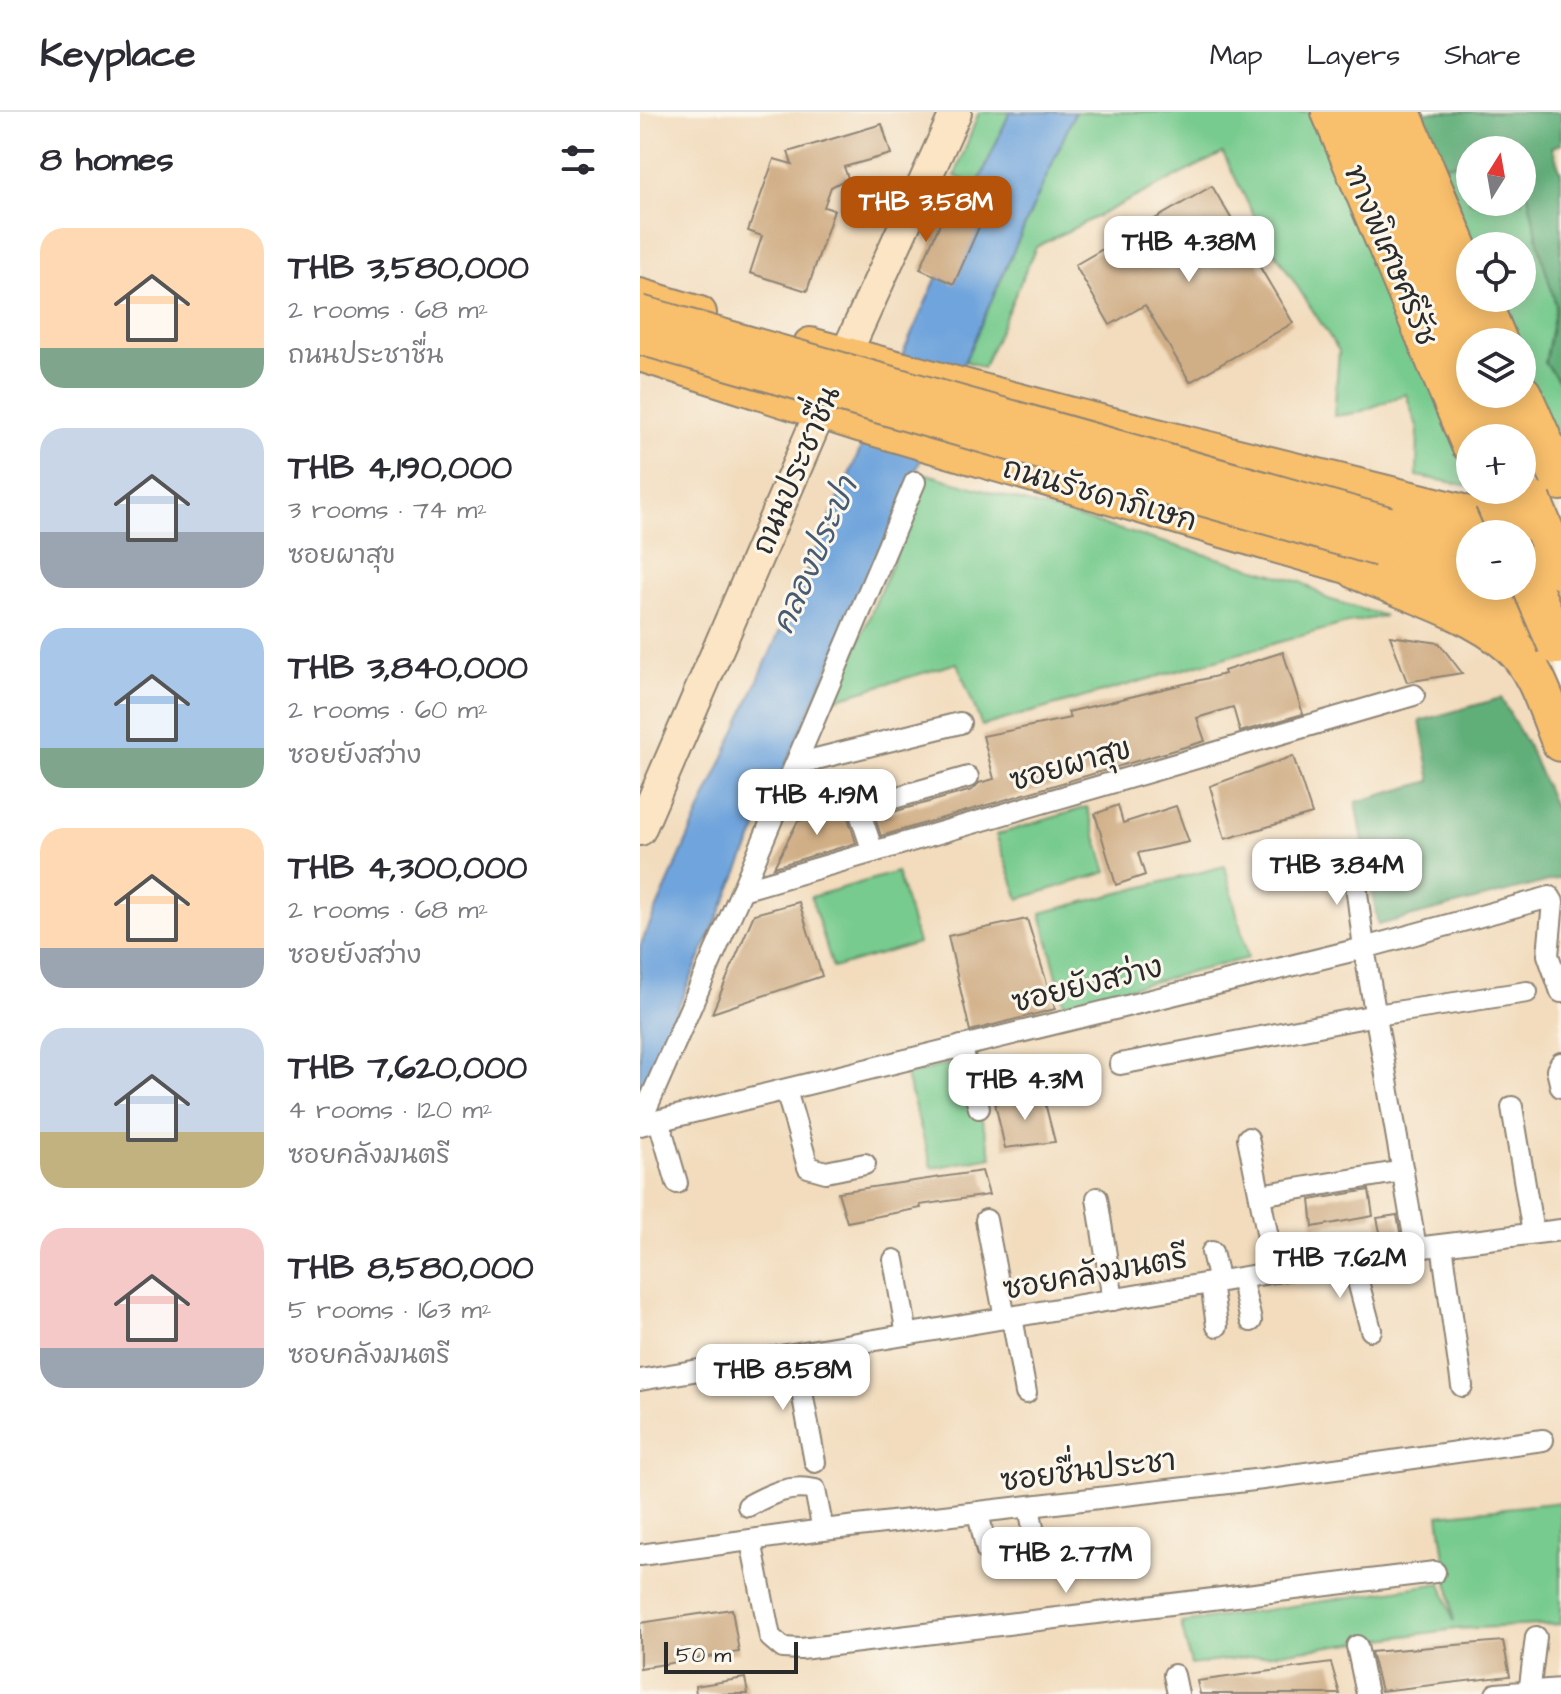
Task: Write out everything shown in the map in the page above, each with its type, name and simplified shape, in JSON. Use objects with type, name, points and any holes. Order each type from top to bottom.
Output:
[{"type":"highway","name":"ทางพิเศษศรีรัช","points":[[1331,112],[1462,424]]},
{"type":"highway","name":"ทางพิเศษศรีรัช","points":[[1367,112],[1459,328]]},
{"type":"highway","points":[[1401,112],[1456,243]]},
{"type":"highway","points":[[1528,408],[1561,481]]},
{"type":"highway","points":[[1533,504],[1561,569]]},
{"type":"highway","points":[[1375,548],[1512,646],[1535,678],[1561,742]]},
{"type":"highway","points":[[1536,596],[1561,654]]},
{"type":"main road","name":"ถนนประชาชื่น","points":[[640,830],[821,412],[956,112]]},
{"type":"main road","points":[[640,295],[887,365],[1456,509],[1561,541]]},
{"type":"main road","name":"ถนนรัชดาภิเษก","points":[[640,312],[1456,574]]},
{"type":"main road","name":"ถนนรัชดาภิเษก","points":[[640,338],[1375,548],[1561,628]]},
{"type":"main road","name":"ถนนรัชดาภิเษก","points":[[640,355],[862,426],[1058,482],[1375,548],[1456,545]]},
{"type":"main road","points":[[1058,482],[1042,468],[1029,447],[1033,433],[1041,423],[1068,413]]},
{"type":"main road","points":[[1536,562],[1561,569]]},
{"type":"main road","points":[[1536,598],[1561,606]]},
{"type":"street","points":[[677,1183],[646,1123],[915,482]]},
{"type":"street","name":"ซอยผาสุข","points":[[742,890],[1414,695]]},
{"type":"street","points":[[796,764],[960,723]]},
{"type":"street","points":[[873,852],[861,816],[866,806],[968,777]]},
{"type":"street","points":[[1353,861],[1364,948],[1416,1248]]},
{"type":"street","name":"ซอยยังสว่าง","points":[[646,1123],[1364,948],[1550,897],[1553,902],[1548,955],[1561,992]]},
{"type":"street","points":[[1120,1064],[1376,1015],[1527,992]]},
{"type":"street","points":[[961,1046],[979,1108]]},
{"type":"street","points":[[1561,1063],[1557,1070],[1561,1087]]},
{"type":"street","points":[[786,1090],[808,1167],[826,1172],[865,1164]]},
{"type":"street","points":[[1512,1107],[1533,1233]]},
{"type":"street","points":[[1248,1138],[1275,1272]]},
{"type":"street","points":[[1260,1195],[1403,1171]]},
{"type":"street","points":[[1097,1198],[1113,1300]]},
{"type":"street","points":[[986,1220],[1026,1393]]},
{"type":"street","name":"ซอยคลังมนตรี","points":[[640,1380],[1416,1248],[1561,1230]]},
{"type":"street","points":[[1442,1245],[1462,1386]]},
{"type":"street","points":[[1212,1252],[1217,1326]]},
{"type":"street","points":[[1352,1259],[1371,1330]]},
{"type":"street","points":[[894,1260],[907,1335]]},
{"type":"street","points":[[1241,1278],[1251,1321]]},
{"type":"street","points":[[795,1354],[815,1462]]},
{"type":"street","name":"ซอยชื่นประชา","points":[[640,1555],[823,1530],[1263,1479],[1543,1440]]},
{"type":"street","points":[[748,1506],[776,1491],[804,1487],[815,1490],[823,1530]]},
{"type":"street","points":[[1029,1507],[1040,1564]]},
{"type":"street","points":[[978,1513],[987,1551]]},
{"type":"street","points":[[751,1541],[770,1637],[783,1648],[801,1649],[1435,1572]]},
{"type":"street","points":[[1529,1692],[1536,1637]]},
{"type":"street","points":[[1357,1646],[1367,1694]]},
{"type":"street","points":[[1496,1694],[1561,1689]]},
{"type":"green space","points":[[979,112],[1010,112],[977,186],[955,176]]},
{"type":"green space","points":[[1075,112],[1313,112],[1456,435],[1456,483],[1417,476],[1418,430],[1406,394],[1357,413],[1334,416],[1339,351],[1262,232],[1223,153],[1036,247],[983,368],[965,361]]},
{"type":"green space","points":[[1413,112],[1561,112],[1561,144],[1552,147],[1561,173],[1561,384],[1545,363],[1556,306],[1533,216],[1536,216],[1536,136],[1456,136],[1456,163],[1438,166]]},
{"type":"green space","points":[[1456,163],[1456,208],[1438,166]]},
{"type":"green space","points":[[1459,216],[1533,216],[1556,306],[1545,363],[1561,384],[1561,449],[1536,399],[1536,328],[1506,328],[1500,312],[1536,312],[1536,232],[1466,232]]},
{"type":"green space","points":[[927,474],[1301,582],[1328,599],[1385,616],[1347,623],[982,726],[957,663],[835,699]]},
{"type":"green space","points":[[1501,698],[1530,750],[1561,823],[1561,878],[1378,925],[1356,802],[1431,781],[1420,721]]},
{"type":"green space","points":[[1087,807],[1107,872],[1019,899],[996,835]]},
{"type":"green space","points":[[1225,866],[1248,958],[1064,1004],[1041,913]]},
{"type":"green space","points":[[897,872],[918,943],[833,968],[811,897]]},
{"type":"green space","points":[[965,1059],[992,1157],[932,1168],[906,1076]]},
{"type":"green space","points":[[1561,1502],[1561,1624],[1456,1629],[1191,1665],[1181,1623],[1441,1583],[1454,1622],[1439,1515]]},
{"type":"water","name":"คลองประปา","points":[[1010,112],[1075,112],[640,1093],[640,946]]},
{"type":"building","points":[[882,124],[891,154],[844,167],[848,178],[831,187],[824,207],[834,210],[807,291],[750,273],[762,236],[748,231],[774,159],[792,164],[788,152]]},
{"type":"building","points":[[1212,186],[1293,323],[1190,382],[1145,305],[1110,325],[1075,265]]},
{"type":"building","points":[[945,212],[979,227],[954,284],[920,269]]},
{"type":"building","points":[[1390,636],[1439,643],[1462,673],[1407,682]]},
{"type":"building","points":[[1283,652],[1303,714],[1240,732],[1233,707],[1197,718],[1205,741],[881,836],[875,817],[972,790],[979,783],[994,779],[983,736],[1070,718],[1068,712],[1225,674],[1224,671]]},
{"type":"building","points":[[1293,756],[1312,814],[1225,839],[1210,786]]},
{"type":"building","points":[[1118,805],[1123,823],[1176,806],[1189,842],[1138,853],[1145,875],[1116,885],[1095,814]]},
{"type":"building","points":[[846,811],[856,843],[774,867],[798,821]]},
{"type":"building","points":[[799,902],[822,976],[712,1013],[754,914]]},
{"type":"building","points":[[1027,919],[1055,1009],[970,1031],[948,936]]},
{"type":"building","points":[[1043,1095],[1055,1142],[1005,1148],[995,1103]]},
{"type":"building","points":[[982,1171],[989,1195],[920,1205],[921,1208],[847,1222],[838,1192]]},
{"type":"building","points":[[1369,1190],[1373,1216],[1313,1227],[1310,1200]]},
{"type":"building","points":[[1397,1215],[1401,1237],[1382,1241],[1377,1218]]},
{"type":"building","points":[[732,1609],[739,1652],[640,1668],[640,1623]]},
{"type":"building","points":[[1503,1641],[1510,1676],[1381,1691],[1371,1652]]},
{"type":"building","points":[[1331,1663],[1340,1694],[1200,1694],[1197,1681]]},
{"type":"building","points":[[745,1678],[748,1694],[696,1694],[695,1686]]}]
